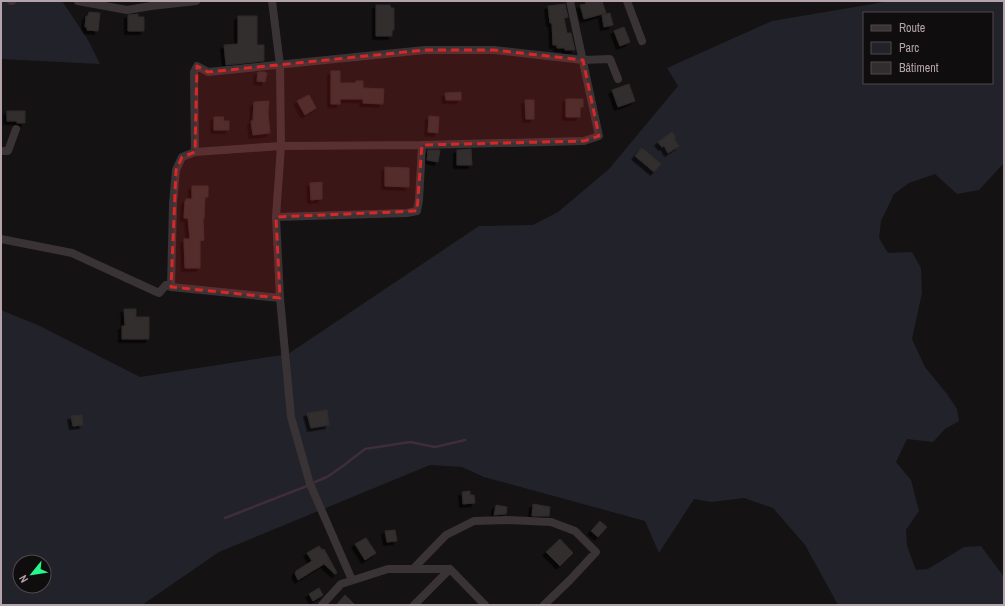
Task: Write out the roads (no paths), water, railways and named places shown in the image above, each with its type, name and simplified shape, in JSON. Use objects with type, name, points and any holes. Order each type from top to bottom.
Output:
[{"type":"street","points":[[78,1],[127,10],[151,3],[196,1]]},
{"type":"street","points":[[272,1],[280,65],[281,146],[276,217],[280,298],[291,417],[310,484],[352,580]]},
{"type":"street","points":[[171,288],[173,203],[176,170],[182,157],[195,152],[281,146],[584,142],[599,136],[570,1]]},
{"type":"street","points":[[627,1],[642,41]]},
{"type":"street","points":[[195,152],[194,72],[197,66],[208,72],[425,50],[494,50],[583,60],[610,59],[618,79]]},
{"type":"street","points":[[1,152],[8,151],[16,129]]},
{"type":"street","points":[[276,217],[407,213],[417,211],[422,145]]},
{"type":"street","points":[[1,239],[72,253],[159,293],[166,285],[171,288],[280,298]]},
{"type":"street","points":[[414,569],[446,535],[474,522],[506,520],[551,522],[575,530],[596,552],[544,605]]},
{"type":"street","points":[[322,605],[341,584],[388,569],[450,569],[486,605]]},
{"type":"street","points":[[414,605],[450,569]]},
{"type":"waterway","points":[[315,482],[327,477],[365,449],[410,442],[435,447],[465,440]]},
{"type":"waterway","points":[[225,518],[307,486]]}]
